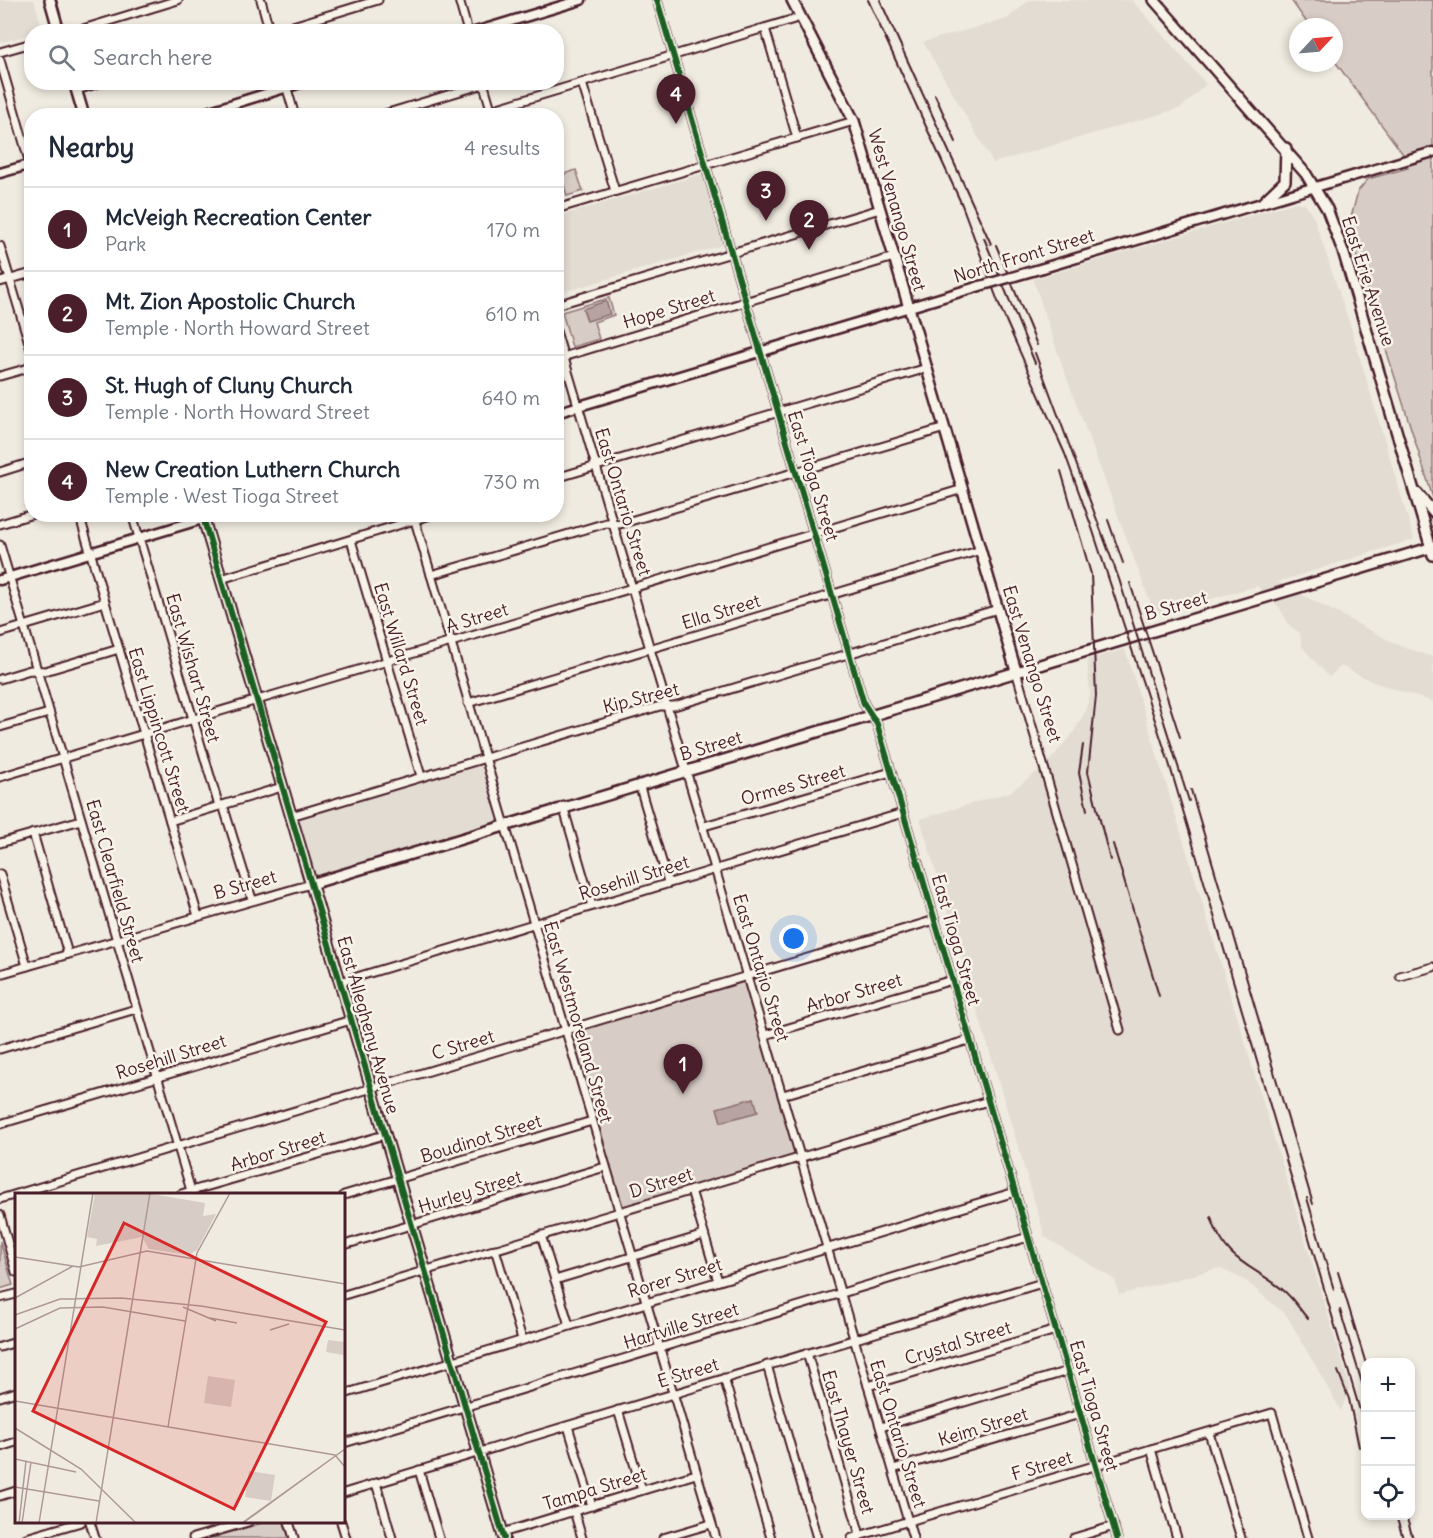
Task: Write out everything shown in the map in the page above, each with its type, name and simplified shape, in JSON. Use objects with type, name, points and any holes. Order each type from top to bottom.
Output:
[{"type":"main road","points":[[50,0],[57,24]]},
{"type":"main road","name":"West Venango Street","points":[[792,0],[854,121],[909,308]]},
{"type":"main road","name":"East Erie Avenue","points":[[1154,0],[1286,148],[1315,187],[1340,240],[1432,550]]},
{"type":"main road","points":[[76,90],[82,108]]},
{"type":"main road","points":[[1263,202],[1285,181],[1286,148]]},
{"type":"main road","name":"East Venango Street","points":[[909,308],[1016,671]]},
{"type":"main road","points":[[1412,482],[1433,512]]},
{"type":"main road","name":"East Allegheny Avenue","points":[[204,522],[384,1135],[467,1406],[503,1535]]},
{"type":"main road","name":"B Street","points":[[311,884],[1016,671],[1432,550]]},
{"type":"street","points":[[99,24],[178,0]]},
{"type":"street","points":[[261,0],[269,24]]},
{"type":"street","points":[[298,24],[378,0]]},
{"type":"street","points":[[459,0],[466,24]]},
{"type":"street","points":[[502,24],[581,0]]},
{"type":"street","name":"East Tioga Street","points":[[657,0],[851,653],[864,704],[877,724],[1117,1538]]},
{"type":"street","points":[[564,89],[801,17]]},
{"type":"street","points":[[765,28],[797,138]]},
{"type":"street","points":[[0,52],[24,46]]},
{"type":"street","points":[[0,60],[24,142]]},
{"type":"street","points":[[582,83],[615,191]]},
{"type":"street","points":[[218,108],[271,90]]},
{"type":"street","points":[[287,90],[293,108]]},
{"type":"street","points":[[403,108],[461,90]]},
{"type":"street","points":[[485,90],[490,108]]},
{"type":"street","points":[[507,108],[561,90]]},
{"type":"street","points":[[564,207],[854,121]]},
{"type":"street","name":"North Front Street","points":[[564,411],[1433,152]]},
{"type":"street","points":[[0,173],[24,168]]},
{"type":"street","points":[[564,303],[880,209]]},
{"type":"street","points":[[0,246],[24,326]]},
{"type":"street","name":"Hope Street","points":[[564,357],[894,257]]},
{"type":"street","points":[[0,282],[24,275]]},
{"type":"street","points":[[564,476],[927,368]]},
{"type":"street","points":[[0,376],[24,369]]},
{"type":"street","name":"East Ontario Street","points":[[564,369],[597,466],[914,1538]]},
{"type":"street","points":[[430,575],[613,523],[620,524],[945,428]]},
{"type":"street","points":[[0,472],[24,464]]},
{"type":"street","name":"A Street","points":[[0,777],[963,489]]},
{"type":"street","points":[[0,524],[24,517]]},
{"type":"street","name":"East Lippincott Street","points":[[81,522],[198,916]]},
{"type":"street","name":"East Wishart Street","points":[[134,522],[192,719],[252,899]]},
{"type":"street","points":[[0,580],[187,522]]},
{"type":"street","points":[[221,579],[351,540],[400,522]]},
{"type":"street","name":"East Westmoreland Street","points":[[415,522],[716,1538]]},
{"type":"street","name":"East Willard Street","points":[[351,540],[421,776]]},
{"type":"street","name":"East Clearfield Street","points":[[0,545],[191,1193]]},
{"type":"street","name":"Ella Street","points":[[468,703],[981,550]]},
{"type":"street","points":[[0,633],[105,602]]},
{"type":"street","name":"Kip Street","points":[[291,816],[660,706],[674,706],[998,609]]},
{"type":"street","points":[[0,679],[37,670],[45,671],[119,649]]},
{"type":"street","name":"East Venango Street","points":[[1016,671],[1120,1030]]},
{"type":"street","points":[[0,727],[49,713]]},
{"type":"street","name":"Ormes Street","points":[[704,826],[891,771]]},
{"type":"street","points":[[639,784],[668,882]]},
{"type":"street","points":[[170,820],[282,787]]},
{"type":"street","points":[[564,806],[592,906]]},
{"type":"street","name":"Rosehill Street","points":[[339,982],[903,813]]},
{"type":"street","points":[[0,843],[81,820]]},
{"type":"street","points":[[33,834],[68,954]]},
{"type":"street","points":[[0,874],[27,966]]},
{"type":"street","name":"B Street","points":[[0,974],[252,899],[311,884]]},
{"type":"street","name":"C Street","points":[[20,1193],[935,920]]},
{"type":"street","points":[[1400,976],[1433,967]]},
{"type":"street","name":"Arbor Street","points":[[765,1035],[952,980]]},
{"type":"street","points":[[0,1049],[136,1009]]},
{"type":"street","name":"Rosehill Street","points":[[0,1124],[351,1020]]},
{"type":"street","points":[[783,1095],[969,1040]]},
{"type":"street","name":"D Street","points":[[345,1295],[988,1101]]},
{"type":"street","name":"Boudinot Street","points":[[345,1195],[592,1121]]},
{"type":"street","name":"Arbor Street","points":[[191,1193],[384,1135]]},
{"type":"street","name":"Hurley Street","points":[[345,1245],[605,1167]]},
{"type":"street","points":[[691,1190],[718,1281]]},
{"type":"street","name":"Rorer Street","points":[[345,1394],[1015,1192]]},
{"type":"street","name":"C Street","points":[[0,1199],[15,1194]]},
{"type":"street","points":[[0,1215],[13,1245],[15,1263]]},
{"type":"street","points":[[541,1235],[569,1325]]},
{"type":"street","points":[[555,1280],[704,1235]]},
{"type":"street","name":"Hartville Street","points":[[345,1443],[1028,1237]]},
{"type":"street","points":[[495,1249],[522,1339]]},
{"type":"street","name":"E Street","points":[[345,1493],[1042,1283]]},
{"type":"street","points":[[0,1299],[15,1294]]},
{"type":"street","name":"Crystal Street","points":[[868,1386],[1056,1330]]},
{"type":"street","points":[[0,1347],[15,1342]]},
{"type":"street","name":"East Thayer Street","points":[[807,1353],[859,1537]]},
{"type":"street","points":[[767,1365],[817,1538]]},
{"type":"street","points":[[881,1427],[1068,1371]]},
{"type":"street","points":[[724,1378],[771,1538]]},
{"type":"street","points":[[0,1397],[15,1392]]},
{"type":"street","points":[[618,1410],[642,1490]]},
{"type":"street","name":"F Street","points":[[852,1538],[909,1523],[1272,1413],[1308,1538]]},
{"type":"street","name":"Keim Street","points":[[893,1469],[1080,1414]]},
{"type":"street","points":[[568,1426],[592,1506]]},
{"type":"street","points":[[1209,1432],[1241,1538]]},
{"type":"street","points":[[0,1446],[15,1442]]},
{"type":"street","points":[[1150,1449],[1176,1538]]},
{"type":"street","points":[[419,1470],[439,1538]]},
{"type":"street","name":"Tampa Street","points":[[503,1535],[696,1474]]},
{"type":"street","points":[[376,1483],[393,1538]]},
{"type":"street","points":[[0,1496],[15,1491]]},
{"type":"street","points":[[574,1511],[582,1538]]},
{"type":"street","points":[[26,1538],[75,1523]]},
{"type":"street","points":[[91,1523],[95,1538]]},
{"type":"street","points":[[193,1538],[242,1523]]},
{"type":"street","points":[[290,1523],[294,1538]]},
{"type":"street","points":[[342,1523],[346,1538]]},
{"type":"street","points":[[663,1538],[711,1524]]},
{"type":"street","points":[[1074,1538],[1114,1526]]},
{"type":"shaded area","points":[[0,0],[34,0],[41,24],[24,24],[24,36],[0,43]]},
{"type":"shaded area","points":[[1029,0],[1132,0],[1206,84],[1181,108],[993,163],[923,42],[1007,19]]},
{"type":"shaded area","points":[[1291,0],[1433,0],[1433,498],[1348,229],[1358,191],[1368,179],[1408,168],[1403,154],[1343,72],[1343,18],[1304,18]]},
{"type":"shaded area","points":[[576,170],[583,191],[567,196],[564,174]]},
{"type":"shaded area","points":[[702,174],[723,245],[564,292],[564,215]]},
{"type":"shaded area","points":[[1296,202],[1305,204],[1314,218],[1351,328],[1414,539],[1278,582],[1400,646],[1433,657],[1433,702],[1373,682],[1341,666],[1329,677],[1302,647],[1300,633],[1290,626],[1279,607],[1257,586],[1155,615],[1063,368],[1033,279]]},
{"type":"shaded area","points":[[609,298],[614,315],[594,322],[599,339],[572,347],[564,311]]},
{"type":"shaded area","points":[[606,301],[610,314],[587,321],[583,309]]},
{"type":"shaded area","points":[[1125,649],[1350,1387],[1341,1411],[1287,1316],[1246,1281],[1219,1268],[1119,1295],[1115,1280],[1045,1237],[920,819],[1010,792],[1045,766],[1072,735],[1085,712],[1090,694],[1087,660]]},
{"type":"shaded area","points":[[484,758],[504,824],[311,884],[291,816]]},
{"type":"shaded area","points":[[747,975],[801,1157],[619,1212],[565,1030]]},
{"type":"shaded area","points":[[754,1098],[758,1112],[721,1122],[717,1108]]},
{"type":"shaded area","points":[[0,1241],[13,1285],[0,1289]]},
{"type":"shaded area","points":[[263,1523],[284,1523],[289,1538],[211,1538]]},
{"type":"railway","points":[[868,0],[962,205],[1000,307],[1065,454],[1092,528],[1169,763],[1361,1414]]},
{"type":"railway","points":[[880,0],[991,244]]},
{"type":"railway","points":[[935,95],[956,142]]},
{"type":"railway","points":[[984,238],[1035,363]]},
{"type":"railway","points":[[996,245],[1037,345]]},
{"type":"railway","points":[[1035,353],[1119,579],[1189,801]]},
{"type":"railway","points":[[1061,471],[1091,574],[1096,696],[1088,772],[1110,860]]},
{"type":"railway","points":[[1108,520],[1123,563]]},
{"type":"railway","points":[[1130,583],[1180,737]]},
{"type":"railway","points":[[1083,745],[1079,773],[1087,810]]},
{"type":"railway","points":[[1191,790],[1313,1204]]},
{"type":"railway","points":[[1113,844],[1159,996]]},
{"type":"railway","points":[[1307,1198],[1334,1290]]},
{"type":"railway","points":[[1211,1217],[1217,1232],[1232,1253],[1283,1290],[1308,1319]]},
{"type":"railway","points":[[1338,1272],[1364,1358]]},
{"type":"railway","points":[[1340,1310],[1361,1379]]},
{"type":"railway","points":[[1338,1371],[1349,1399],[1359,1447]]},
{"type":"railway","points":[[1397,1520],[1403,1538]]},
{"type":"railway","points":[[1407,1520],[1413,1538]]},
{"type":"cycle path","points":[[657,0],[864,704],[877,724],[1117,1538]]},
{"type":"cycle path","points":[[204,522],[504,1538]]},
{"type":"place","name":"New Creation Luthern Church","points":[[676,124]]},
{"type":"place","name":"St. Hugh of Cluny Church","points":[[766,221]]},
{"type":"place","name":"Mt. Zion Apostolic Church","points":[[809,250]]},
{"type":"place","name":"McVeigh Recreation Center","points":[[683,1094]]}]
